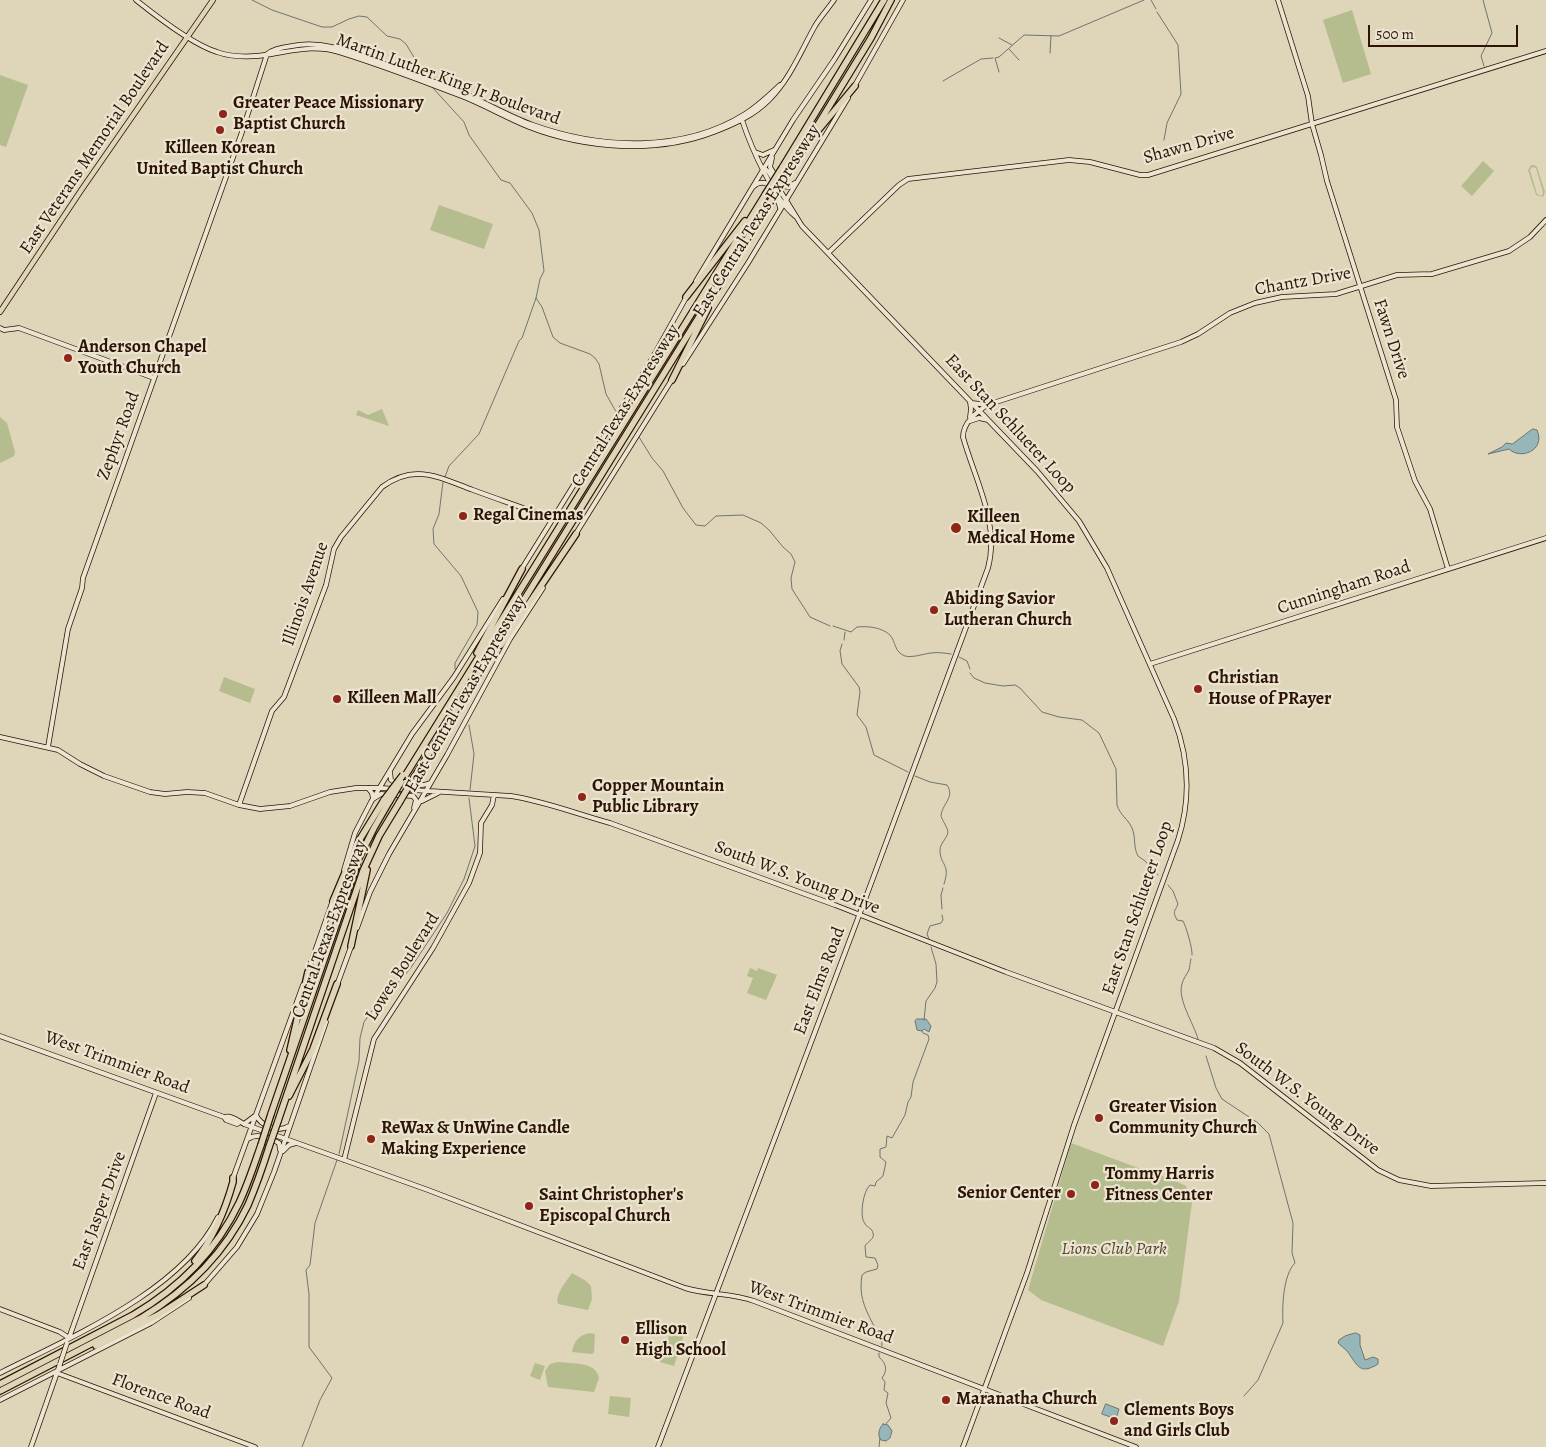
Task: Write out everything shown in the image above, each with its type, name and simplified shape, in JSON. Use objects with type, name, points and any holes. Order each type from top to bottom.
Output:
[{"type":"highway","points":[[870,25],[879,0]]},
{"type":"highway","name":"Central Texas Expressway","points":[[0,1384],[124,1320],[168,1293],[205,1256],[228,1223],[244,1192],[261,1145],[359,858],[387,801],[420,753],[884,0]]},
{"type":"highway","name":"Central Texas Expressway","points":[[0,1391],[141,1318],[160,1306],[179,1292],[204,1268],[216,1255],[238,1223],[257,1183],[363,871],[379,836],[786,177],[871,38],[891,0]]},
{"type":"highway","points":[[805,145],[855,86]]},
{"type":"highway","points":[[686,297],[759,204]]},
{"type":"highway","points":[[672,380],[714,292]]},
{"type":"highway","points":[[477,677],[510,632],[576,534]]},
{"type":"highway","points":[[462,684],[522,569]]},
{"type":"highway","points":[[333,901],[357,844],[387,801]]},
{"type":"highway","points":[[351,946],[366,877],[379,836]]},
{"type":"highway","points":[[285,1074],[308,972]]},
{"type":"highway","points":[[281,1111],[307,1062],[338,984]]},
{"type":"highway","points":[[168,1293],[214,1234],[227,1203],[234,1182],[233,1178]]},
{"type":"highway","points":[[69,1356],[73,1357],[82,1353],[158,1315],[204,1285]]},
{"type":"main road","name":"Martin Luther King Jr Boulevard","points":[[136,0],[207,48],[223,54],[241,56],[303,48],[330,49],[445,90],[531,126],[587,138],[637,143],[676,140],[706,133],[741,119],[759,109],[778,91],[816,24],[834,0]]},
{"type":"main road","name":"East Veterans Memorial Boulevard","points":[[0,312],[213,0]]},
{"type":"main road","name":"East Central Texas Expressway","points":[[0,1373],[130,1304],[173,1274],[186,1262],[212,1230],[233,1178],[308,972],[356,833],[373,799],[412,734],[458,671],[522,569],[615,419],[793,120],[836,57],[871,0]]},
{"type":"main road","name":"East Central Texas Expressway","points":[[0,1400],[42,1378],[58,1372],[169,1312],[204,1285],[228,1259],[250,1228],[266,1193],[286,1138],[366,902],[377,876],[507,646],[641,428],[779,212],[855,86],[903,0]]},
{"type":"main road","name":"Fawn Drive","points":[[1278,0],[1308,96],[1312,124],[1322,155],[1327,181],[1396,400],[1398,427],[1415,481],[1430,509],[1448,569]]},
{"type":"main road","name":"Martin Luther King Jr Boulevard","points":[[267,54],[294,45],[319,44],[345,50],[442,85],[531,126]]},
{"type":"main road","name":"Shawn Drive","points":[[828,253],[899,185],[914,178],[1069,160],[1090,162],[1140,175],[1148,175],[1546,51]]},
{"type":"main road","name":"Zephyr Road","points":[[48,747],[72,617],[82,588],[83,578],[242,132],[267,54]]},
{"type":"main road","name":"East Stan Schlueter Loop","points":[[741,119],[754,152],[796,217],[1055,492],[1087,533],[1107,568],[1180,734],[1187,774],[1185,809],[1178,840],[1069,1138],[1024,1282],[963,1447]]},
{"type":"main road","points":[[754,152],[764,155],[776,149]]},
{"type":"main road","points":[[772,156],[770,168],[782,186],[790,187],[798,180]]},
{"type":"main road","points":[[752,188],[758,183],[765,183],[780,203],[779,212],[791,210],[792,190]]},
{"type":"main road","name":"Chantz Drive","points":[[979,411],[988,405],[1181,342],[1198,334],[1230,313],[1255,303],[1282,297],[1336,294],[1397,276],[1432,274],[1509,251],[1530,237],[1546,220]]},
{"type":"main road","points":[[0,328],[4,330],[19,328],[154,378]]},
{"type":"main road","points":[[968,422],[978,418],[988,420],[986,414],[988,405],[970,401]]},
{"type":"main road","name":"East Elms Road","points":[[658,1447],[859,916],[992,555],[992,528],[963,436],[971,413],[970,401]]},
{"type":"main road","points":[[968,422],[979,411]]},
{"type":"main road","name":"Illinois Avenue","points":[[239,805],[272,711],[284,697],[326,585],[334,549],[341,537],[382,487],[400,477],[412,474],[427,475],[553,519]]},
{"type":"main road","name":"Cunningham Road","points":[[1150,664],[1546,538]]},
{"type":"main road","name":"South W.S. Young Drive","points":[[0,737],[48,747],[65,753],[80,764],[104,776],[150,792],[165,794],[205,793],[239,805],[260,809],[290,806],[330,792],[347,789],[380,788],[524,798],[578,815],[610,822],[835,905],[859,916],[1227,1054],[1371,1164],[1399,1180],[1431,1186],[1546,1183]]},
{"type":"main road","points":[[391,770],[390,778],[397,784],[425,785],[432,781],[433,787],[441,792]]},
{"type":"main road","points":[[368,788],[372,793],[373,799],[381,794],[413,796],[416,800],[412,815]]},
{"type":"main road","points":[[418,804],[426,797],[441,792]]},
{"type":"main road","name":"Lowes Boulevard","points":[[344,1160],[374,1039],[433,948],[469,883],[480,853],[481,823],[492,806],[494,795]]},
{"type":"main road","name":"West Trimmier Road","points":[[0,1036],[224,1117],[227,1116],[239,1120],[242,1123],[685,1288],[754,1301],[1136,1447]]},
{"type":"main road","name":"East Jasper Drive","points":[[31,1447],[156,1093]]},
{"type":"main road","points":[[256,1115],[262,1124],[279,1130],[290,1126],[292,1137],[296,1142],[286,1147],[280,1154],[280,1146],[277,1141],[255,1135],[247,1140],[242,1123],[256,1115]]},
{"type":"main road","name":"West Trimmier Road","points":[[224,1117],[226,1120],[237,1124],[242,1123]]},
{"type":"main road","points":[[0,1309],[60,1332],[69,1338]]},
{"type":"main road","points":[[75,1321],[78,1327],[84,1330]]},
{"type":"main road","points":[[59,1343],[62,1337],[60,1332]]},
{"type":"main road","points":[[67,1366],[64,1371],[67,1377]]},
{"type":"main road","name":"Florence Road","points":[[58,1372],[255,1447]]},
{"type":"main road","points":[[42,1378],[49,1379],[52,1388]]},
{"type":"green space","points":[[1352,10],[1371,74],[1343,83],[1323,20]]},
{"type":"green space","points":[[0,75],[28,85],[6,147],[0,145]]},
{"type":"green space","points":[[1483,161],[1494,171],[1472,196],[1461,186]]},
{"type":"green space","points":[[1531,165],[1537,167],[1545,192],[1543,197],[1536,195],[1528,170]],"holes":[[[1532,167],[1536,168],[1543,192],[1542,196],[1537,194],[1530,170]]]},
{"type":"green space","points":[[439,205],[493,224],[484,249],[430,230]]},
{"type":"green space","points":[[382,409],[389,426],[356,415],[358,410],[368,415]]},
{"type":"green space","points":[[0,417],[7,423],[15,452],[14,456],[0,463]]},
{"type":"green space","points":[[224,677],[255,689],[250,703],[219,691]]},
{"type":"green space","points":[[750,968],[757,971],[758,968],[777,975],[766,1000],[747,993],[753,978],[747,976]]},
{"type":"green space","name":"Lions Club Park","points":[[1071,1143],[1169,1178],[1186,1186],[1192,1202],[1179,1301],[1163,1346],[1041,1300],[1028,1290]]},
{"type":"green space","points":[[572,1273],[591,1286],[592,1299],[588,1310],[558,1304],[558,1296]]},
{"type":"green space","points":[[671,1330],[684,1334],[674,1366],[660,1362]]},
{"type":"green space","points":[[590,1333],[595,1334],[594,1352],[592,1354],[572,1352],[578,1339]]},
{"type":"green space","points":[[558,1362],[583,1364],[593,1369],[599,1378],[594,1392],[548,1387],[545,1371],[550,1364]]},
{"type":"green space","points":[[535,1363],[545,1366],[540,1380],[530,1376]]},
{"type":"green space","points":[[610,1396],[631,1398],[629,1417],[608,1414]]},
{"type":"water","points":[[1533,429],[1537,430],[1539,437],[1535,448],[1530,452],[1519,454],[1509,449],[1488,454],[1506,443],[1512,444]]},
{"type":"water","points":[[917,1019],[926,1019],[931,1026],[929,1032],[924,1029],[922,1031],[917,1030],[915,1021]]},
{"type":"water","points":[[1356,1333],[1360,1335],[1360,1345],[1365,1360],[1373,1357],[1378,1359],[1378,1364],[1362,1369],[1338,1343],[1345,1336]]},
{"type":"water","points":[[1106,1404],[1119,1409],[1116,1419],[1102,1414]]},
{"type":"water","points":[[883,1424],[888,1425],[892,1431],[890,1438],[886,1441],[881,1440],[879,1436]]},
{"type":"waterway","points":[[252,0],[272,10],[322,27],[332,27],[359,16],[367,17],[387,36],[400,39],[406,44],[426,77]]},
{"type":"waterway","points":[[999,72],[995,58],[999,57],[1024,35],[1059,36],[1144,0]]},
{"type":"waterway","points":[[1151,0],[1156,9]]},
{"type":"waterway","points":[[1483,0],[1492,33],[1481,56],[1484,66]]},
{"type":"waterway","points":[[1157,12],[1178,45],[1181,94],[1167,123],[1164,140]]},
{"type":"waterway","points":[[1050,53],[1051,36]]},
{"type":"waterway","points":[[999,38],[1012,45]]},
{"type":"waterway","points":[[1009,49],[1019,60]]},
{"type":"waterway","points":[[943,81],[981,59],[993,58]]},
{"type":"waterway","points":[[432,87],[464,122],[469,135],[501,180],[510,183],[532,213],[539,230],[544,271],[540,279],[536,298],[542,307],[553,337],[560,343],[590,354],[595,358],[599,364],[606,394],[615,410],[623,419]]},
{"type":"waterway","points":[[445,477],[449,466],[479,434],[519,341],[522,338],[536,298]]},
{"type":"waterway","points":[[639,437],[663,471],[683,508],[696,525],[705,526],[716,516],[743,515],[761,523],[769,530],[791,554],[795,562],[791,578],[792,589],[810,617],[830,626]]},
{"type":"waterway","points":[[443,482],[439,514],[433,529],[434,544],[461,576],[478,612],[477,625],[455,663],[455,669]]},
{"type":"waterway","points":[[833,626],[851,632],[857,627],[883,630],[890,635],[899,652],[905,656],[928,653],[951,654]]},
{"type":"waterway","points":[[844,640],[845,632]]},
{"type":"waterway","points":[[842,644],[840,651],[842,664],[859,687],[857,715],[866,727],[874,755],[908,772]]},
{"type":"waterway","points":[[959,657],[967,661],[970,669]]},
{"type":"waterway","points":[[970,673],[974,678],[985,683],[1003,686],[1015,685],[1042,712],[1059,717],[1082,720],[1099,733],[1116,769],[1117,805],[1132,828],[1136,853],[1158,875]]},
{"type":"waterway","points":[[469,725],[474,754],[470,790]]},
{"type":"waterway","points":[[915,776],[930,782],[947,785],[949,789],[949,797],[941,815],[948,832],[940,850],[940,855],[946,868],[944,884]]},
{"type":"waterway","points":[[339,1154],[359,1061],[360,1038],[364,1022],[381,998],[410,969],[447,913],[464,879],[475,846],[469,798]]},
{"type":"waterway","points":[[1168,885],[1173,891],[1178,904],[1175,914],[1177,920],[1183,921],[1192,955]]},
{"type":"waterway","points":[[942,909],[941,895],[943,888]]},
{"type":"waterway","points":[[929,939],[927,934],[930,926],[941,923],[943,920],[942,915]]},
{"type":"waterway","points":[[924,1020],[926,1001],[937,982],[936,964],[931,947]]},
{"type":"waterway","points":[[1191,959],[1181,990],[1184,1004],[1198,1039]]},
{"type":"waterway","points":[[882,1346],[880,1336],[867,1311],[862,1294],[862,1275],[877,1269],[878,1265],[875,1258],[866,1257],[865,1246],[873,1235],[872,1230],[863,1221],[863,1204],[865,1193],[870,1185],[875,1186],[876,1182],[883,1176],[886,1162],[880,1157],[880,1149],[886,1147],[887,1136],[892,1138],[905,1115],[911,1097],[913,1082],[929,1039],[928,1035],[922,1031]]},
{"type":"waterway","points":[[1206,1056],[1216,1088],[1222,1099],[1258,1123],[1269,1134],[1293,1223],[1292,1253],[1295,1263],[1291,1268],[1286,1283],[1283,1300],[1283,1323],[1258,1380],[1244,1396]]},
{"type":"waterway","points":[[302,1447],[320,1400],[332,1378],[309,1347],[309,1294],[306,1270],[310,1265],[315,1223],[337,1160]]},
{"type":"waterway","points":[[879,1353],[879,1357],[885,1367],[882,1378],[885,1382],[884,1390],[888,1393],[886,1403],[891,1418],[885,1425]]},
{"type":"waterway","points":[[879,1447],[880,1438]]},
{"type":"place","name":"Greater Peace Missionary Baptist Church","points":[[223,114]]},
{"type":"place","name":"Killeen Korean United Baptist Church","points":[[220,130]]},
{"type":"place","name":"Anderson Chapel Youth Church","points":[[68,358]]},
{"type":"place","name":"Regal Cinemas","points":[[463,516]]},
{"type":"place","name":"Killeen Medical Home","points":[[956,528]]},
{"type":"place","name":"Abiding Savior Lutheran Church","points":[[934,610]]},
{"type":"place","name":"Christian House of PRayer","points":[[1198,689]]},
{"type":"place","name":"Killeen Mall","points":[[337,699]]},
{"type":"place","name":"Copper Mountain Public Library","points":[[582,797]]},
{"type":"place","name":"Greater Vision Community Church","points":[[1099,1118]]},
{"type":"place","name":"ReWax & UnWine Candle Making Experience","points":[[371,1139]]},
{"type":"place","name":"Tommy Harris Fitness Center","points":[[1095,1185]]},
{"type":"place","name":"Senior Center","points":[[1071,1194]]},
{"type":"place","name":"Saint Christopher's Episcopal Church","points":[[529,1206]]},
{"type":"place","name":"Ellison High School","points":[[625,1340]]},
{"type":"place","name":"Maranatha Church","points":[[946,1400]]},
{"type":"place","name":"Clements Boys and Girls Club","points":[[1114,1421]]}]
